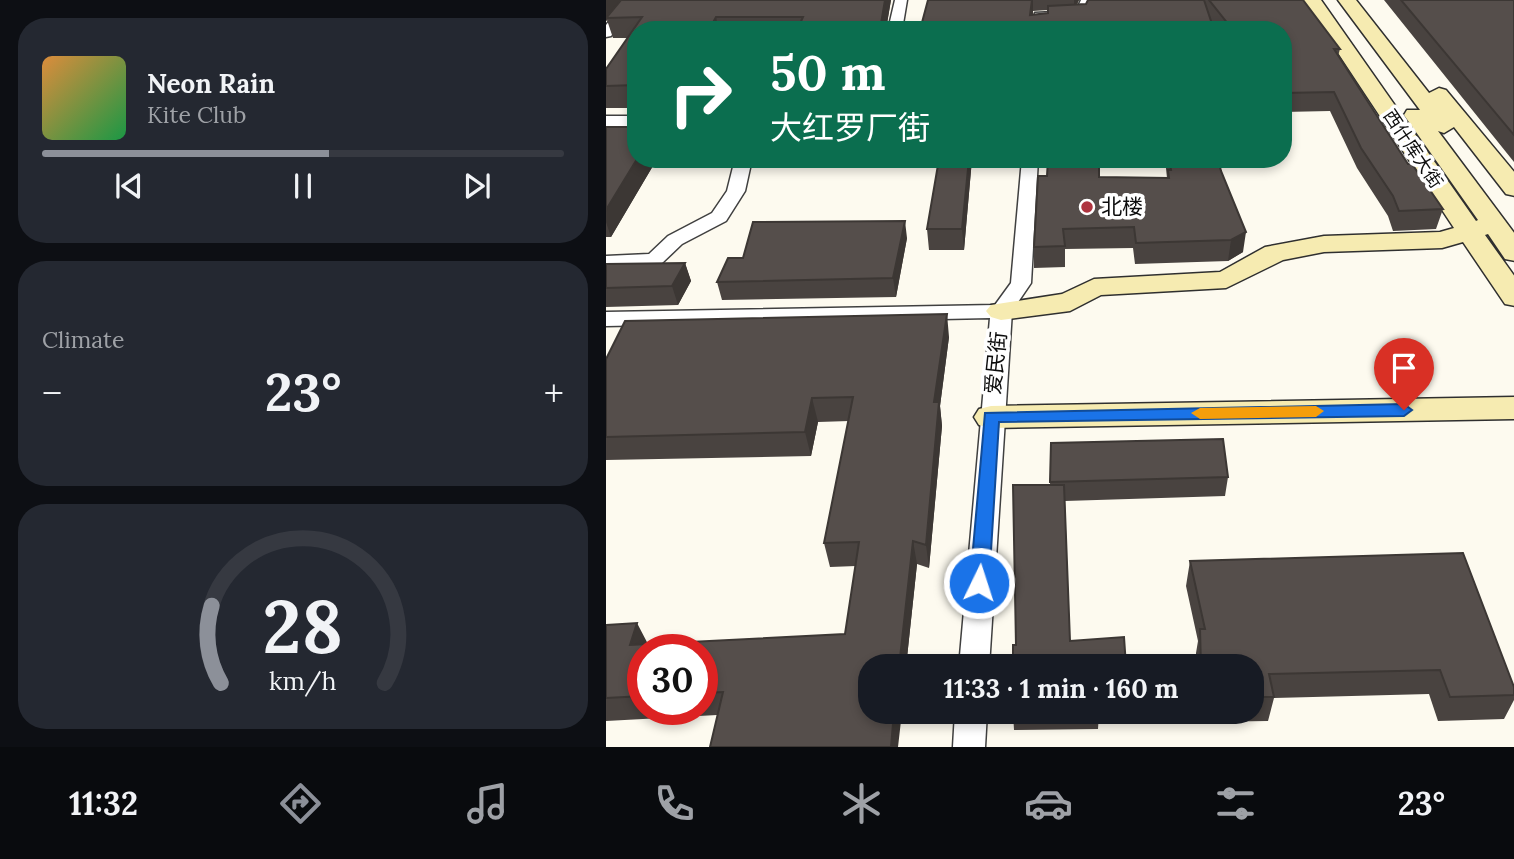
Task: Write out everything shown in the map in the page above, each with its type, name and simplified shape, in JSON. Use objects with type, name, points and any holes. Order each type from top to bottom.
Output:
[{"type":"street","points":[[606,33],[634,0]]},
{"type":"street","points":[[897,21],[901,0]]},
{"type":"street","points":[[1040,21],[1040,16],[1081,15],[1087,0]]},
{"type":"street","name":"西什库大街","points":[[1312,0],[1514,253]]},
{"type":"street","name":"西什库大街","points":[[1333,0],[1492,225]]},
{"type":"street","name":"西什库大街","points":[[1347,0],[1492,225],[1514,299]]},
{"type":"street","points":[[1364,0],[1514,189]]},
{"type":"street","points":[[606,121],[627,121]]},
{"type":"street","points":[[606,262],[654,260],[675,240],[719,217],[736,191],[742,168]]},
{"type":"street","points":[[1001,311],[1021,283],[1029,168]]},
{"type":"street","points":[[606,319],[1001,311],[1070,302],[1094,287],[1226,280],[1276,253],[1324,244],[1442,240],[1492,225]]},
{"type":"street","name":"爱民街","points":[[975,654],[990,417],[1001,311]]},
{"type":"street","points":[[990,417],[1514,408]]},
{"type":"street","points":[[969,747],[970,724]]},
{"type":"building","points":[[621,0],[885,0],[882,21],[801,21],[803,17],[716,17],[714,21],[606,18]]},
{"type":"building","points":[[928,0],[1032,0],[1030,15],[1048,13],[1048,6],[1086,4],[1088,0],[1204,0],[1211,21],[922,21]]},
{"type":"building","points":[[1209,0],[1303,0],[1340,49],[1334,49],[1408,164],[1412,164],[1443,209],[1399,211],[1393,196],[1361,148],[1334,92],[1292,93],[1292,21],[1226,21]]},
{"type":"building","points":[[1401,0],[1514,0],[1514,135]]},
{"type":"building","points":[[627,39],[627,85],[606,86],[606,69]]},
{"type":"building","points":[[606,127],[627,127],[627,168],[632,168],[606,210]]},
{"type":"building","points":[[937,168],[968,168],[962,229],[927,229]]},
{"type":"building","points":[[1047,168],[1099,168],[1099,177],[1169,178],[1168,170],[1171,168],[1220,168],[1246,232],[1231,240],[1136,243],[1134,227],[1063,229],[1065,246],[1034,247],[1038,176],[1047,176]]},
{"type":"building","points":[[905,221],[893,278],[717,282],[728,258],[743,258],[753,222]]},
{"type":"building","points":[[685,263],[672,286],[606,288],[606,264]]},
{"type":"building","points":[[947,314],[934,402],[939,402],[926,545],[913,541],[900,654],[858,654],[858,724],[893,724],[891,747],[710,747],[715,725],[718,725],[723,692],[718,692],[718,640],[845,634],[859,542],[824,543],[853,397],[812,398],[805,432],[606,437],[606,359],[625,321]]},
{"type":"building","points":[[1223,439],[1228,477],[1050,482],[1051,443]]},
{"type":"building","points":[[1013,485],[1064,485],[1070,641],[1124,637],[1125,654],[1013,654],[1013,645],[1016,645]]},
{"type":"building","points":[[1463,553],[1514,687],[1514,695],[1450,697],[1440,670],[1269,674],[1274,697],[1264,697],[1264,654],[1201,654],[1200,629],[1205,629],[1190,561]]},
{"type":"building","points":[[637,623],[634,634],[627,634],[627,697],[606,698],[606,625]]},
{"type":"slow traffic","points":[[1200,413],[1316,411]]},
{"type":"place","name":"北楼","points":[[1087,207]]},
{"type":"route","points":[[979,583],[990,417],[1404,410]]}]
